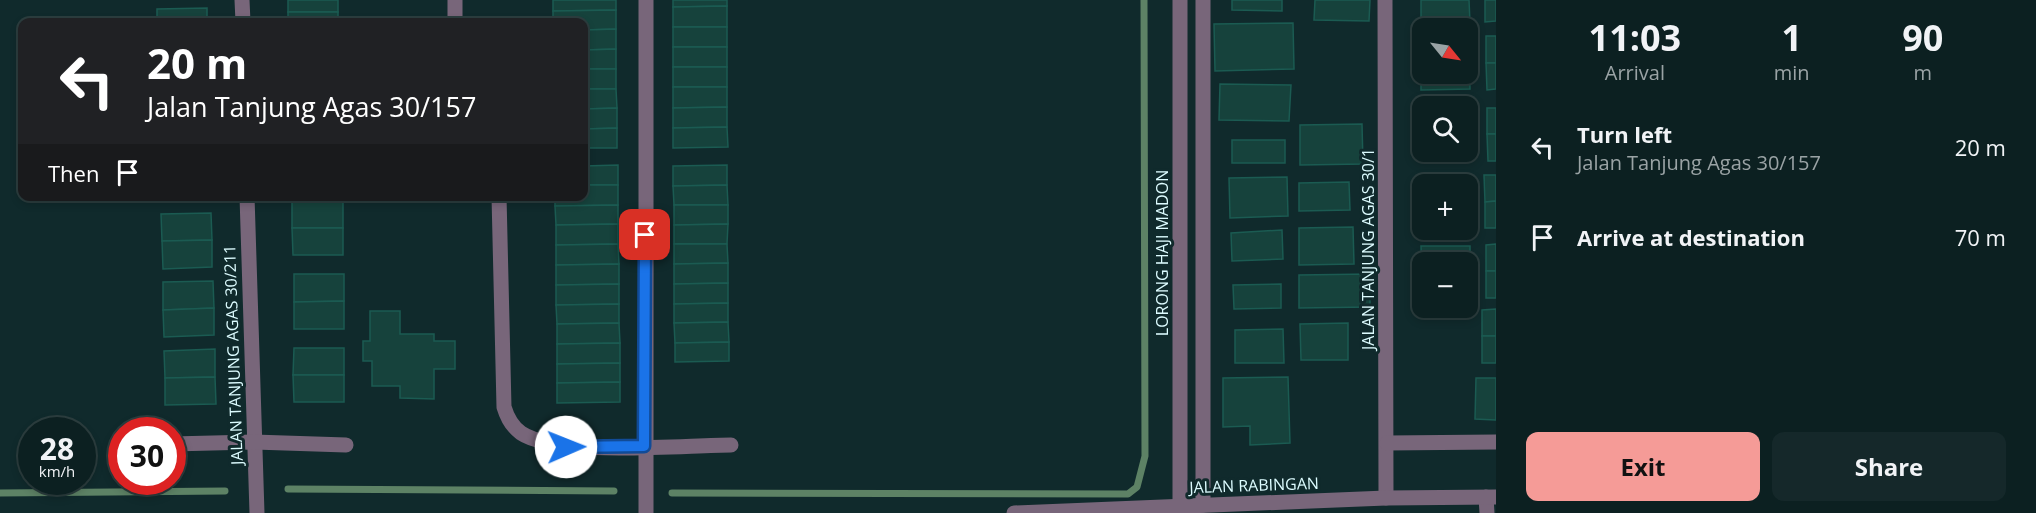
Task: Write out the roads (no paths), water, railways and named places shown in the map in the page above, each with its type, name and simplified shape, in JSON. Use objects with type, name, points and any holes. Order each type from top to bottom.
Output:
[{"type":"street","points":[[242,0],[243,18]]},
{"type":"street","points":[[455,0],[455,18]]},
{"type":"street","points":[[645,0],[644,446],[646,513]]},
{"type":"street","name":"LORONG HAJI MADON","points":[[1180,0],[1180,507]]},
{"type":"street","points":[[1203,0],[1203,505]]},
{"type":"street","name":"JALAN TANJUNG AGAS 30/1","points":[[1386,0],[1386,498]]},
{"type":"street","name":"JALAN TANJUNG AGAS 30/211","points":[[247,201],[257,513]]},
{"type":"street","points":[[499,201],[504,407],[509,421],[531,438],[566,447],[731,445]]},
{"type":"street","points":[[186,444],[253,442],[346,445]]},
{"type":"street","points":[[1387,443],[1496,442]]},
{"type":"street","points":[[1487,513],[1491,497]]},
{"type":"street","name":"JALAN RABINGAN","points":[[1014,513],[1161,510],[1203,505],[1386,498],[1430,506],[1491,497]]},
{"type":"waterway","points":[[672,493],[1128,494],[1137,487],[1145,456],[1144,0]]},
{"type":"waterway","points":[[288,489],[614,491]]},
{"type":"waterway","points":[[0,493],[225,491]]}]
